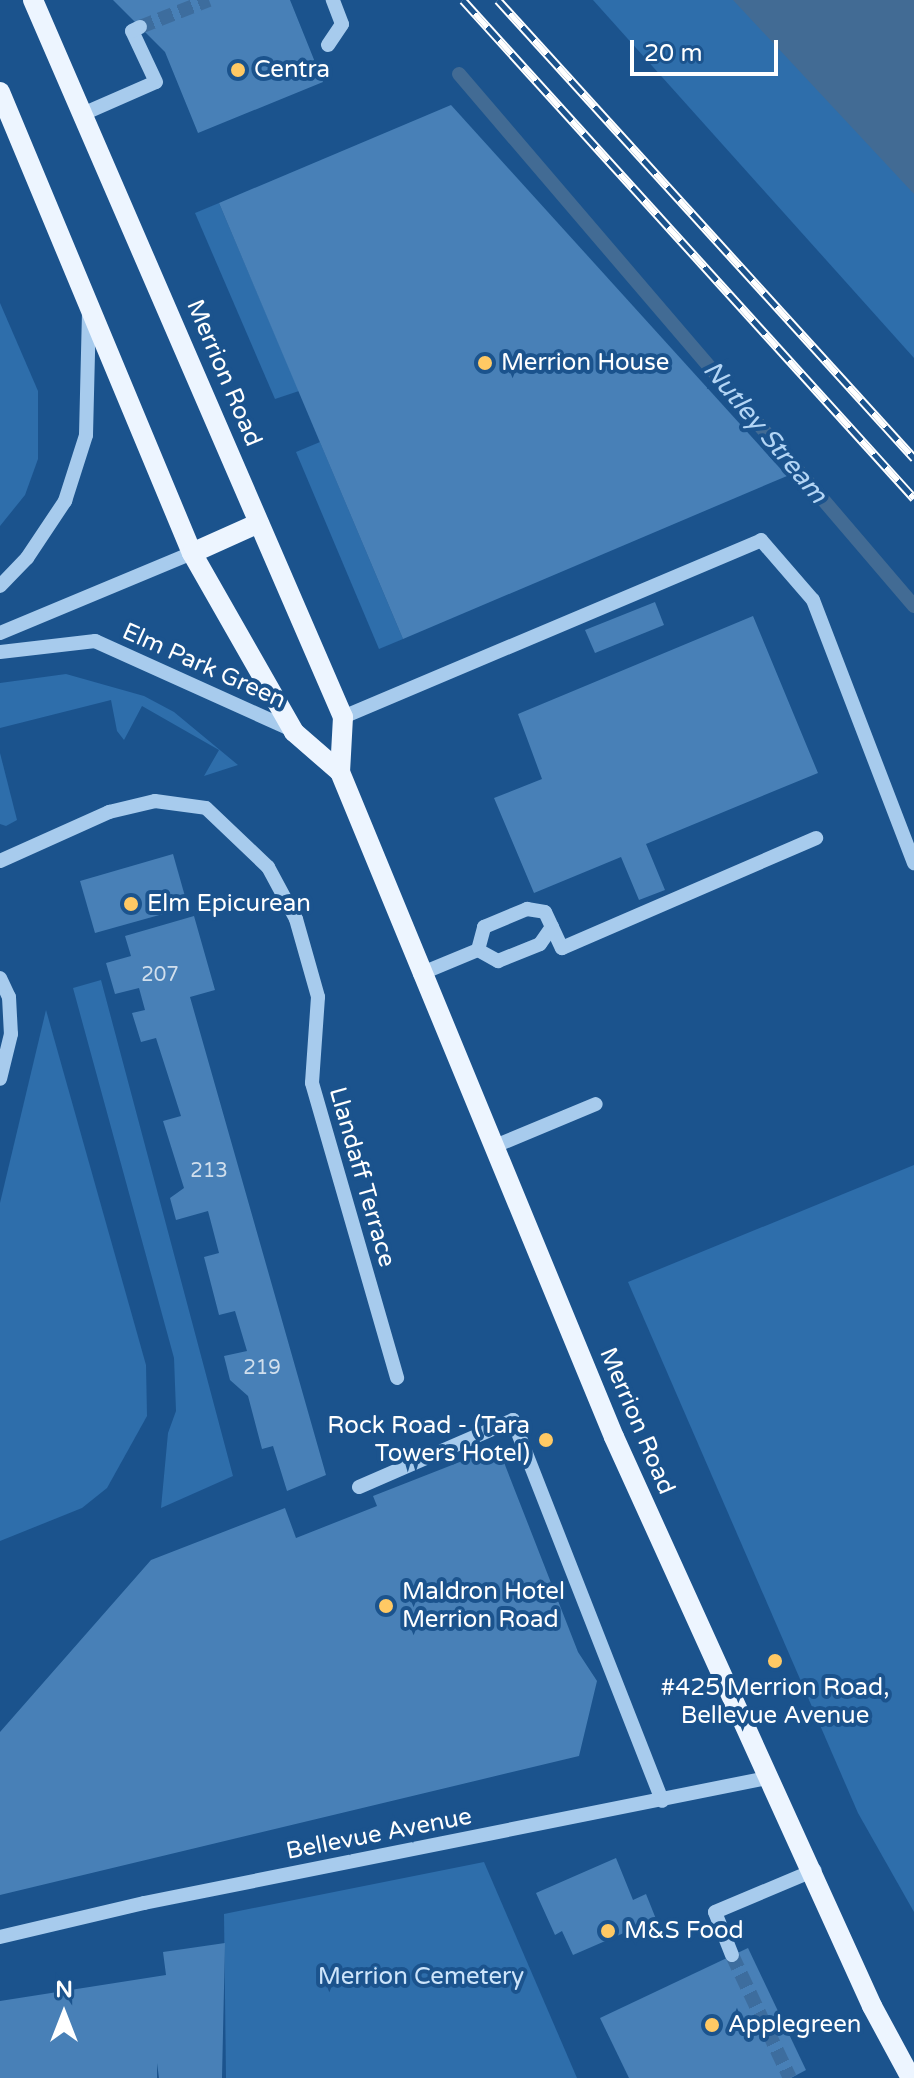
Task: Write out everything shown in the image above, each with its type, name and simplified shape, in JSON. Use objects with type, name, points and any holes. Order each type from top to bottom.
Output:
[{"type":"main road","name":"Merrion Road","points":[[33,0],[85,113],[343,717],[340,772],[420,974],[495,1146],[620,1451],[767,1778],[815,1870],[872,2006],[910,2078]]},
{"type":"main road","name":"Merrion Road","points":[[0,92],[192,553],[294,732],[340,772]]},
{"type":"main road","points":[[192,553],[259,523]]},
{"type":"street","points":[[328,45],[342,24],[333,0]]},
{"type":"street","points":[[85,113],[156,82],[132,31],[140,27]]},
{"type":"street","name":"Merrion Road","points":[[0,586],[27,558],[65,501],[74,475],[86,435],[89,304]]},
{"type":"street","points":[[343,717],[761,540],[813,600],[914,863]]},
{"type":"street","name":"Elm Park Green","points":[[0,633],[192,553]]},
{"type":"street","name":"Elm Park Green","points":[[0,652],[95,641],[294,732]]},
{"type":"street","name":"Llandaff Terrace","points":[[0,861],[109,812],[155,801],[206,808],[268,867],[296,919],[318,997],[312,1083],[397,1378]]},
{"type":"street","points":[[478,950],[484,927],[527,909],[545,912],[562,948],[816,838]]},
{"type":"street","points":[[478,950],[498,961],[540,944],[552,927]]},
{"type":"street","points":[[420,974],[478,950]]},
{"type":"street","points":[[0,978],[9,997],[11,1034],[0,1079]]},
{"type":"street","points":[[495,1146],[596,1104]]},
{"type":"street","points":[[359,1487],[513,1420],[662,1801]]},
{"type":"street","name":"Bellevue Avenue","points":[[0,1937],[144,1903],[767,1778]]},
{"type":"street","points":[[732,1955],[715,1912],[815,1870]]},
{"type":"green space","points":[[593,0],[914,0],[914,358]]},
{"type":"green space","points":[[219,203],[299,391],[275,399],[195,213]]},
{"type":"green space","points":[[0,303],[38,391],[38,459],[25,495],[0,526]]},
{"type":"green space","points":[[320,442],[403,639],[379,649],[296,452]]},
{"type":"green space","points":[[66,674],[144,696],[174,712],[238,765],[204,776],[219,750],[142,706],[124,740],[117,731],[111,700],[0,728],[0,683]]},
{"type":"green space","points":[[0,753],[17,820],[6,826],[0,824]]},
{"type":"green space","points":[[101,980],[233,1476],[161,1508],[168,1433],[176,1411],[174,1358],[73,988]]},
{"type":"green space","points":[[46,1010],[146,1365],[147,1416],[107,1488],[82,1508],[0,1541],[0,1203]]},
{"type":"green space","points":[[914,1165],[914,1912],[858,1813],[628,1282]]},
{"type":"green space","name":"Merrion Cemetery","points":[[484,1862],[577,2078],[226,2078],[224,1914]]},
{"type":"shaded area","points":[[733,0],[914,0],[914,194]]},
{"type":"building","points":[[113,0],[290,0],[323,82],[198,133],[165,52]]},
{"type":"building","name":"Merrion House","points":[[451,105],[787,476],[403,639],[219,203]]},
{"type":"building","points":[[655,602],[664,625],[595,653],[585,630]]},
{"type":"building","points":[[753,616],[818,773],[646,844],[665,890],[639,900],[621,857],[534,893],[494,798],[542,779],[518,714]]},
{"type":"building","points":[[173,854],[188,907],[95,933],[80,881]]},
{"type":"building","points":[[194,916],[215,990],[190,997],[326,1475],[287,1491],[273,1446],[262,1449],[248,1396],[230,1380],[224,1356],[247,1351],[235,1311],[219,1315],[204,1257],[219,1253],[208,1211],[176,1220],[170,1198],[184,1188],[163,1121],[181,1116],[156,1038],[141,1042],[132,1013],[145,1010],[139,988],[115,994],[106,963],[131,956],[125,936]]},
{"type":"building","points":[[498,1447],[578,1652],[597,1681],[579,1756],[0,1895],[0,1732],[151,1560],[285,1508],[296,1538],[377,1506],[373,1496]]},
{"type":"building","points":[[616,1858],[633,1900],[646,1894],[656,1919],[573,1955],[562,1931],[555,1935],[536,1893]]},
{"type":"building","points":[[225,1943],[222,2078],[159,2078],[157,2063],[157,2078],[0,2078],[0,2001],[166,1975],[163,1952]]},
{"type":"building","points":[[748,1948],[806,2070],[791,2078],[629,2078],[600,2018]]},
{"type":"waterway","name":"Nutley Stream","points":[[459,74],[914,606]]},
{"type":"tunnel","points":[[140,27],[209,0]]},
{"type":"tunnel","points":[[732,1955],[790,2078]]},
{"type":"railway","points":[[463,0],[914,498]]},
{"type":"railway","points":[[498,0],[914,458]]},
{"type":"place","name":"Centra","points":[[238,70]]},
{"type":"place","name":"Merrion House","points":[[485,363]]},
{"type":"place","name":"Elm Epicurean","points":[[131,904]]},
{"type":"place","name":"Rock Road - (Tara Towers Hotel)","points":[[546,1440]]},
{"type":"place","name":"Maldron Hotel Merrion Road","points":[[386,1606]]},
{"type":"place","name":"#425 Merrion Road, Bellevue Avenue","points":[[775,1661]]},
{"type":"place","name":"M&S Food","points":[[608,1931]]},
{"type":"place","name":"Applegreen","points":[[712,2025]]}]
